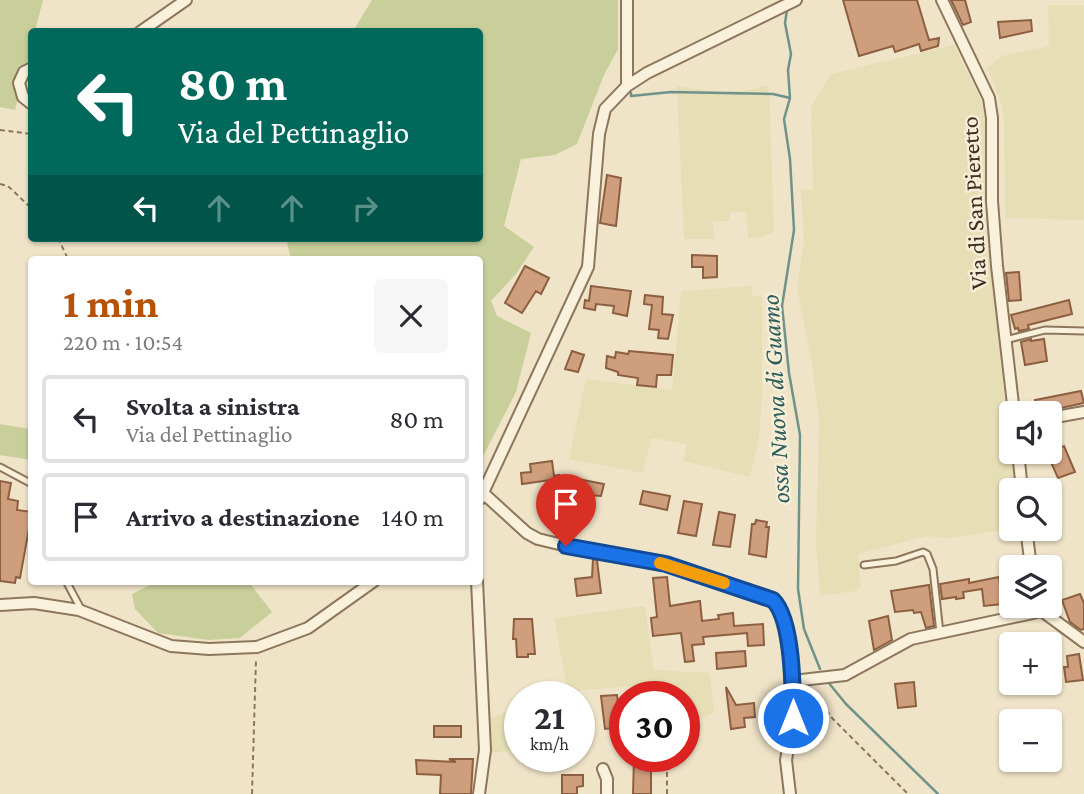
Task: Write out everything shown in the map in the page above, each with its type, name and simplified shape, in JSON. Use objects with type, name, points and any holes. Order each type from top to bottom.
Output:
[{"type":"street","points":[[146,28],[186,0]]},
{"type":"street","points":[[627,0],[627,86]]},
{"type":"street","name":"Via di San Pieretto","points":[[942,0],[989,98],[997,266],[1013,401]]},
{"type":"street","points":[[483,491],[588,267],[599,134],[605,109],[627,86],[647,73],[795,1]]},
{"type":"street","points":[[28,70],[24,72],[19,83],[23,97],[28,101]]},
{"type":"street","points":[[1062,416],[1084,412]]},
{"type":"street","points":[[483,497],[538,539],[666,564],[773,600],[783,617],[793,681],[793,718],[786,760],[790,794]]},
{"type":"street","points":[[0,605],[34,603],[82,611],[171,646],[209,649],[257,647],[308,628],[368,585]]},
{"type":"street","points":[[477,585],[485,750],[479,794]]},
{"type":"street","points":[[793,681],[845,675],[912,639],[1000,618]]},
{"type":"street","points":[[1053,618],[1084,642]]},
{"type":"street","points":[[603,769],[607,779],[607,794]]},
{"type":"lane","points":[[1005,340],[1045,330],[1084,331]]},
{"type":"lane","points":[[0,467],[28,482]]},
{"type":"lane","points":[[864,565],[896,561],[923,552],[927,554],[933,569],[940,633]]},
{"type":"lane","points":[[68,585],[82,611]]},
{"type":"path","points":[[0,130],[28,134]]},
{"type":"path","points":[[0,184],[8,186],[28,205]]},
{"type":"path","points":[[252,794],[257,647]]},
{"type":"path","points":[[806,680],[832,718],[908,794]]},
{"type":"path","points":[[667,772],[667,794]]},
{"type":"shaded area","points":[[1048,5],[1084,5],[1084,220],[1005,218],[1004,119],[1000,99],[987,68],[1002,56],[1049,46]]},
{"type":"shaded area","points":[[954,45],[979,96],[985,115],[987,241],[1005,401],[999,401],[999,464],[1012,464],[1014,478],[999,478],[999,531],[946,538],[926,536],[858,554],[861,586],[856,591],[820,596],[816,543],[819,421],[812,363],[797,288],[804,241],[801,190],[813,189],[811,107],[831,74]]},
{"type":"shaded area","points":[[769,85],[774,231],[765,236],[748,239],[746,213],[730,212],[729,221],[713,221],[714,239],[684,239],[677,86],[718,92],[744,91]]},
{"type":"shaded area","points":[[752,286],[752,295],[762,297],[762,396],[759,437],[750,477],[683,461],[687,444],[651,438],[643,473],[569,459],[586,379],[672,390],[681,291]]},
{"type":"shaded area","points":[[645,606],[654,670],[710,673],[714,713],[700,718],[700,681],[609,681],[609,688],[595,689],[595,681],[566,681],[554,618]]},
{"type":"shaded area","points":[[504,712],[504,752],[490,753],[488,719]]},
{"type":"green space","points":[[0,0],[43,0],[36,28],[28,28],[28,59],[15,110],[0,107]]},
{"type":"green space","points":[[372,0],[618,0],[618,49],[604,75],[577,144],[555,155],[521,159],[504,226],[534,247],[516,274],[491,301],[497,316],[531,333],[516,392],[483,456],[483,256],[290,256],[287,242],[483,242],[483,28],[355,28]]},
{"type":"green space","points":[[0,424],[28,429],[28,460],[0,455]]},
{"type":"green space","points":[[150,585],[251,585],[272,612],[240,638],[208,640],[158,633],[135,609],[132,594]]},
{"type":"building","points":[[843,0],[917,0],[929,40],[939,38],[938,46],[921,51],[919,44],[895,52],[893,46],[859,56]]},
{"type":"building","points":[[951,0],[965,0],[971,22],[963,25]]},
{"type":"building","points":[[1031,20],[1032,31],[1000,38],[998,22]]},
{"type":"building","points":[[607,175],[621,178],[616,226],[600,223]]},
{"type":"building","points":[[692,255],[717,256],[717,277],[703,278],[703,267],[692,267]]},
{"type":"building","points":[[525,266],[549,278],[541,294],[536,291],[522,313],[505,303]]},
{"type":"building","points":[[1019,272],[1021,300],[1009,301],[1006,273]]},
{"type":"building","points":[[591,286],[631,291],[627,316],[613,313],[614,306],[596,304],[595,310],[584,308],[585,300],[589,301]]},
{"type":"building","points":[[645,295],[663,297],[662,314],[673,315],[668,339],[658,338],[659,330],[649,329],[652,305],[644,304]]},
{"type":"building","points":[[1069,300],[1072,314],[1028,325],[1029,329],[1015,329],[1011,315]]},
{"type":"building","points":[[1044,339],[1047,361],[1025,365],[1021,342]]},
{"type":"building","points":[[572,351],[584,355],[578,372],[565,369]]},
{"type":"building","points":[[629,351],[673,355],[671,375],[657,375],[656,387],[637,385],[638,378],[618,375],[618,372],[606,368],[607,356],[615,358],[616,352],[628,354]]},
{"type":"building","points":[[1081,391],[1084,403],[1062,408],[1062,401],[1035,400]]},
{"type":"building","points":[[1064,446],[1075,472],[1058,478],[1052,464],[1062,464]]},
{"type":"building","points":[[552,461],[554,476],[559,475],[561,487],[552,488],[550,480],[522,484],[521,473],[531,472],[530,464]]},
{"type":"building","points":[[578,479],[604,484],[601,496],[575,494]]},
{"type":"building","points":[[0,481],[11,483],[8,499],[18,501],[17,510],[28,511],[28,534],[20,578],[16,577],[15,583],[0,581]]},
{"type":"building","points":[[643,491],[670,496],[667,510],[640,504]]},
{"type":"building","points":[[684,501],[702,504],[696,536],[678,533]]},
{"type":"building","points":[[566,507],[588,512],[586,522],[578,520],[567,533],[556,530],[558,518]]},
{"type":"building","points":[[719,512],[735,515],[730,547],[713,545]]},
{"type":"building","points":[[756,520],[767,522],[766,527],[769,527],[766,557],[749,554],[752,524],[755,524]]},
{"type":"building","points":[[593,559],[597,560],[601,593],[577,596],[575,579],[592,577]]},
{"type":"building","points":[[667,577],[670,606],[700,601],[702,621],[719,619],[718,615],[733,613],[734,626],[763,624],[764,645],[748,646],[747,633],[703,637],[704,644],[692,645],[694,661],[685,662],[681,633],[653,636],[651,618],[657,617],[653,578]]},
{"type":"building","points":[[999,577],[999,604],[984,606],[982,589],[963,592],[964,598],[942,599],[940,584],[969,579],[969,583]]},
{"type":"building","points":[[929,585],[934,626],[926,628],[921,612],[895,612],[891,591]]},
{"type":"building","points":[[1080,594],[1084,603],[1084,629],[1081,630],[1070,622],[1062,600]]},
{"type":"building","points":[[888,616],[892,640],[874,650],[869,621]]},
{"type":"building","points":[[514,619],[532,619],[535,654],[517,657],[516,639],[513,639]]},
{"type":"building","points":[[745,651],[746,666],[717,669],[716,653]]},
{"type":"building","points":[[1079,654],[1083,680],[1066,682],[1064,667],[1068,667],[1067,656]]},
{"type":"building","points":[[914,682],[916,706],[898,708],[895,684]]},
{"type":"building","points":[[726,687],[736,705],[754,703],[755,717],[744,718],[745,727],[731,729]]},
{"type":"building","points":[[601,696],[609,696],[609,728],[605,729]]},
{"type":"building","points":[[434,726],[461,726],[461,737],[434,737]]},
{"type":"building","points":[[449,759],[473,759],[471,794],[440,794],[441,775],[417,774],[416,760],[456,762]]},
{"type":"building","points":[[634,772],[651,772],[651,794],[633,794]]},
{"type":"building","points":[[562,775],[583,775],[583,786],[577,787],[577,794],[562,794]]},
{"type":"waterway","name":"ossa Nuova di Guamo","points":[[787,10],[785,23],[791,54],[788,70],[790,98],[784,119],[790,159],[794,230],[782,306],[789,373],[800,435],[798,589],[804,629],[820,669]]},
{"type":"waterway","points":[[631,93],[631,96],[671,92],[773,94],[790,98]]},
{"type":"waterway","points":[[828,682],[846,704],[938,794]]},
{"type":"slow traffic","points":[[660,563],[724,583]]},
{"type":"route","points":[[566,546],[666,564],[773,600],[783,617],[790,657],[793,718]]}]
